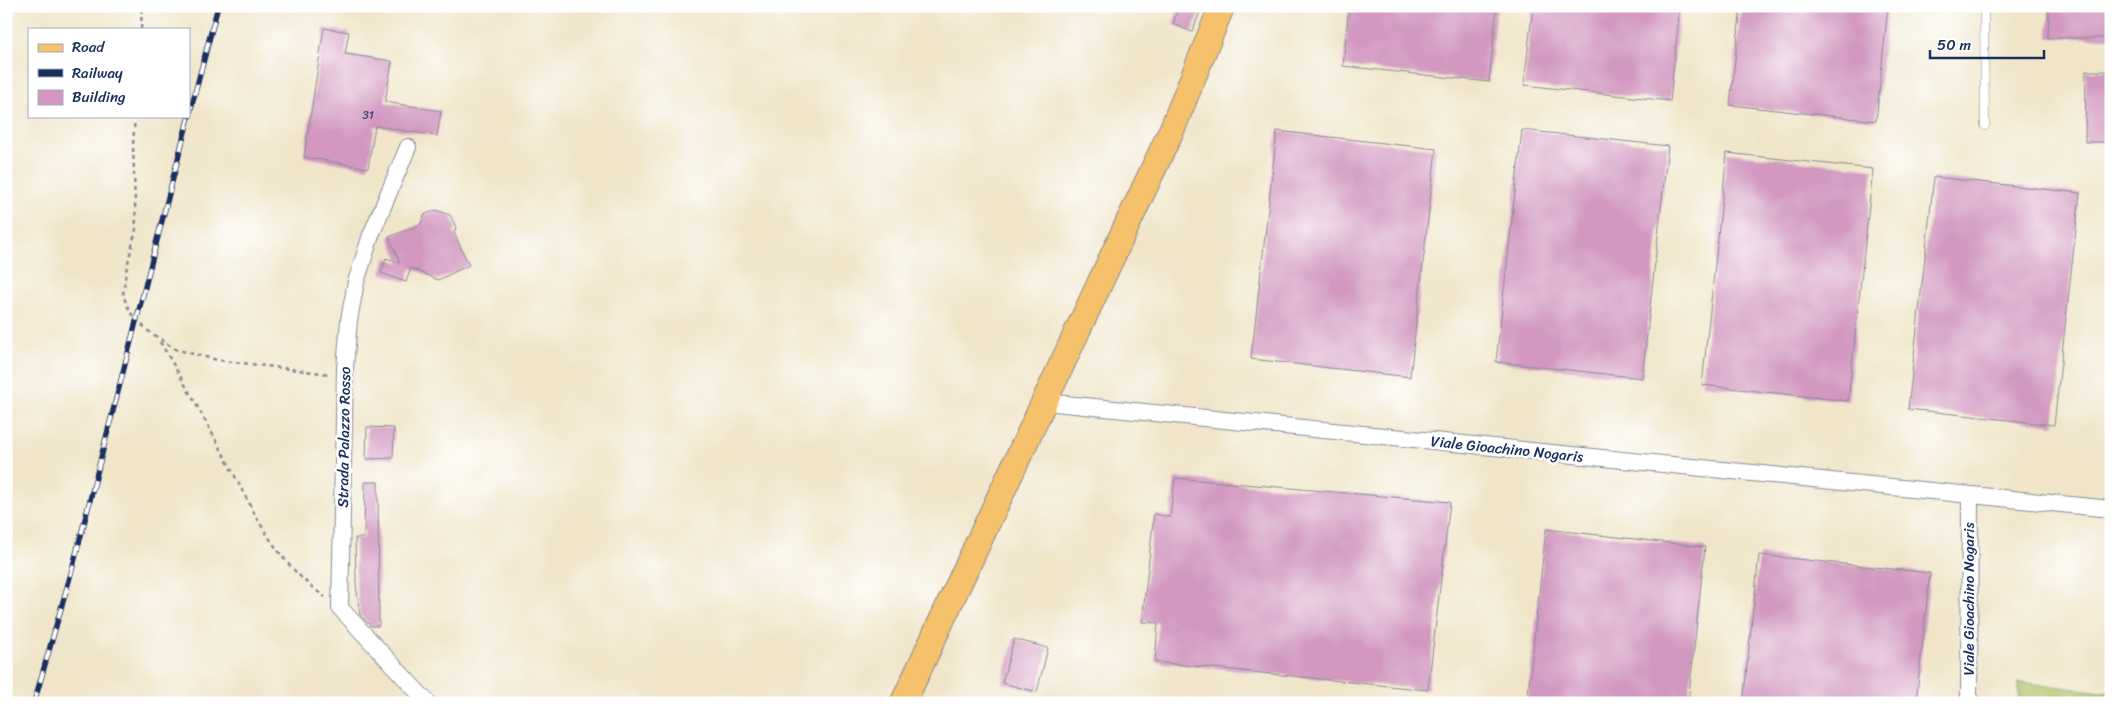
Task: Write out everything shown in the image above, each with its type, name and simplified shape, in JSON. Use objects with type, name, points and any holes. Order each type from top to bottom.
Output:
[{"type":"main road","points":[[906,701],[1173,127],[1222,6]]},
{"type":"street","name":"Strada Palazzo Rosso","points":[[340,608],[345,368],[349,320],[356,282],[371,235],[408,147]]},
{"type":"street","name":"Viale Gioachino Nogaris","points":[[1045,402],[2111,509]]},
{"type":"street","name":"Viale Gioachino Nogaris","points":[[1969,703],[1970,496]]},
{"type":"street","points":[[340,608],[428,703]]},
{"type":"lane","points":[[1984,6],[1985,126]]},
{"type":"path","points":[[141,28],[142,6]]},
{"type":"path","points":[[135,118],[133,145],[136,229],[126,271],[123,295],[130,312],[160,341],[194,398],[266,537],[283,560],[317,591],[340,608]]},
{"type":"path","points":[[160,341],[175,349],[216,360],[325,375],[345,368]]},
{"type":"green space","points":[[2019,682],[2111,693],[2111,703],[2019,703]]},
{"type":"building","points":[[1179,6],[1202,6],[1192,32],[1173,24]]},
{"type":"building","points":[[1349,6],[1497,6],[1489,82],[1343,66]]},
{"type":"building","points":[[1533,6],[1680,6],[1670,101],[1524,85]]},
{"type":"building","points":[[1741,6],[1888,6],[1876,121],[1730,105]]},
{"type":"building","points":[[2049,6],[2111,6],[2111,38],[2048,38]]},
{"type":"building","points":[[324,28],[349,32],[345,54],[392,61],[385,102],[441,111],[437,136],[375,126],[368,168],[304,157]]},
{"type":"building","points":[[2086,71],[2111,71],[2111,142],[2085,142]]},
{"type":"building","points":[[1522,130],[1668,146],[1642,378],[1496,362]]},
{"type":"building","points":[[1277,131],[1436,149],[1410,377],[1251,359]]},
{"type":"building","points":[[1727,153],[1873,169],[1848,401],[1702,385]]},
{"type":"building","points":[[1934,177],[2080,193],[2054,425],[1908,409]]},
{"type":"building","points":[[436,210],[450,215],[456,227],[454,233],[469,265],[438,280],[411,268],[406,282],[381,273],[386,258],[400,263],[389,237],[421,224],[424,215]]},
{"type":"building","points":[[367,427],[394,428],[393,458],[366,459]]},
{"type":"building","points":[[1175,478],[1450,502],[1428,690],[1155,662],[1158,623],[1142,622],[1154,514],[1170,517]]},
{"type":"building","points":[[365,482],[378,482],[379,626],[371,626],[360,615],[356,583],[355,538],[364,538]]},
{"type":"building","points":[[1546,529],[1705,547],[1688,703],[1527,703]]},
{"type":"building","points":[[1759,555],[1930,573],[1916,703],[1743,703]]},
{"type":"building","points":[[1014,639],[1048,648],[1037,692],[1002,683]]},
{"type":"railway","points":[[190,112],[218,6]]},
{"type":"railway","points":[[34,703],[72,570],[188,118]]}]
